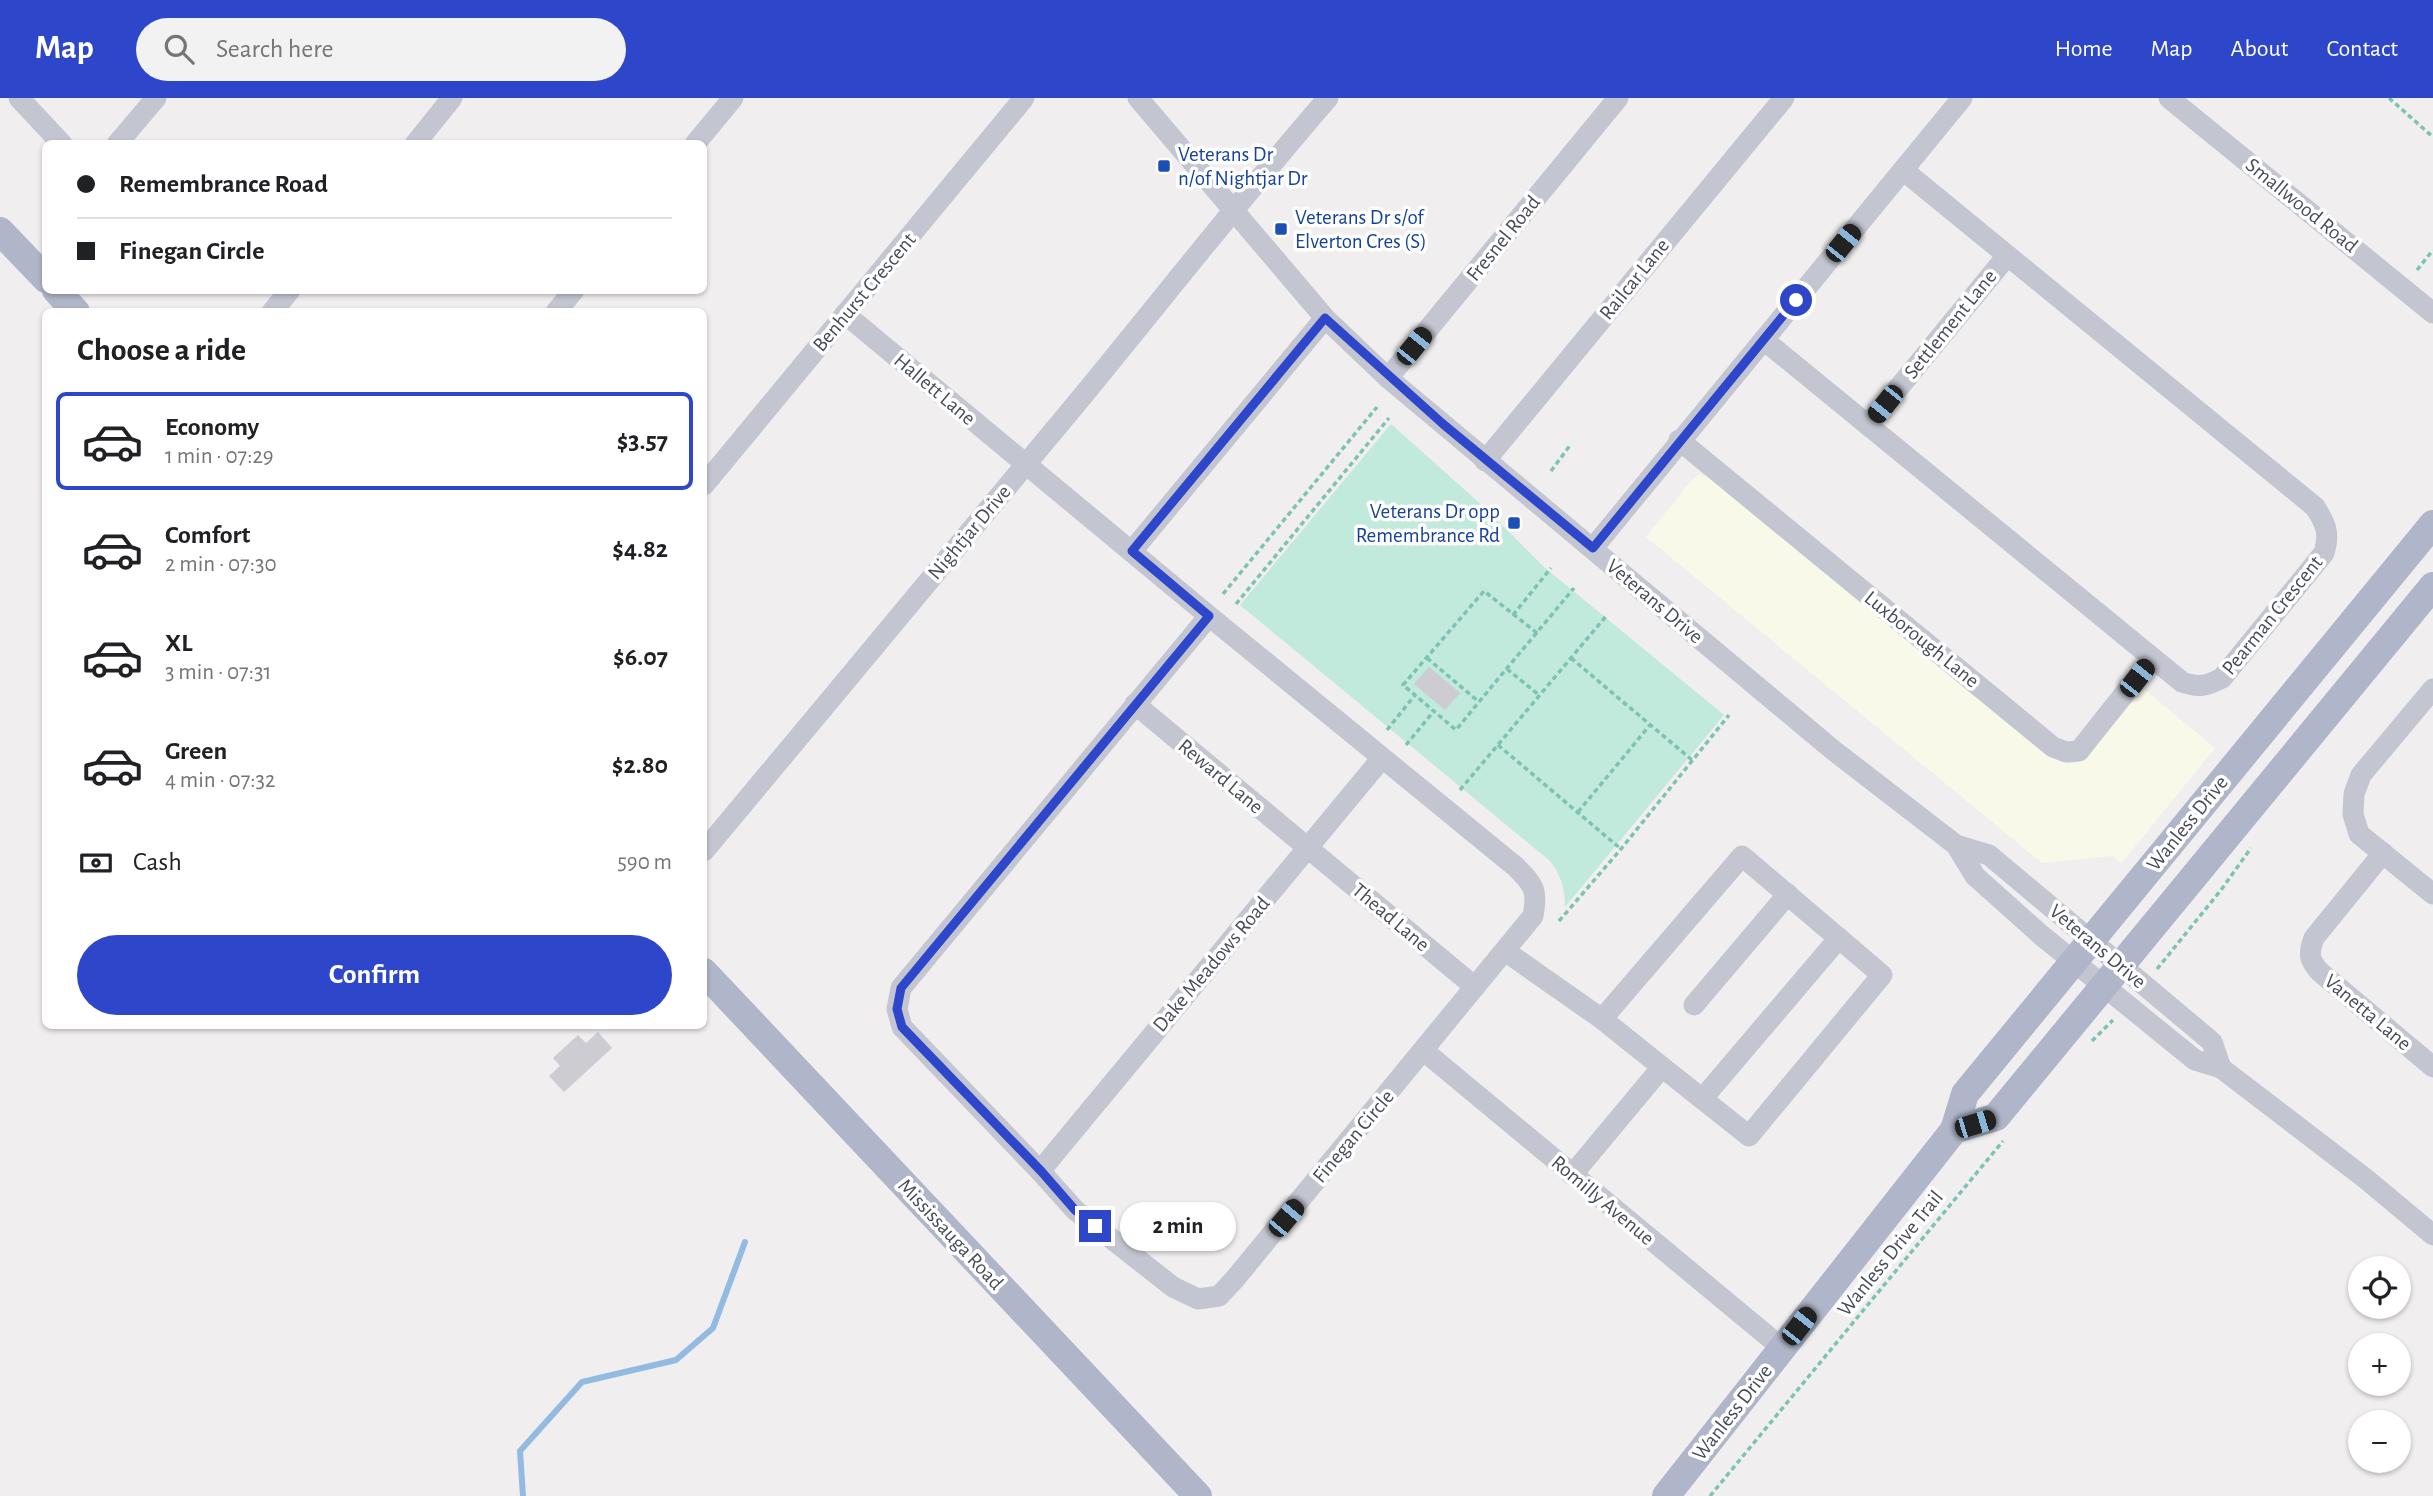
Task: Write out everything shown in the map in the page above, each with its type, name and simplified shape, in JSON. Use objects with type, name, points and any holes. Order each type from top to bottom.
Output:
[{"type":"main road","points":[[0,231],[42,275]]},
{"type":"main road","points":[[60,294],[72,308]]},
{"type":"main road","name":"Wanless Drive","points":[[1666,1496],[1954,1130],[1965,1094],[2433,524]]},
{"type":"main road","name":"Wanless Drive","points":[[1954,1130],[1996,1117],[2433,586]]},
{"type":"main road","name":"Mississauga Road","points":[[707,975],[1198,1496]]},
{"type":"street","points":[[19,98],[58,140]]},
{"type":"street","points":[[120,140],[156,98]]},
{"type":"street","points":[[418,140],[452,98]]},
{"type":"street","points":[[698,140],[733,98]]},
{"type":"street","name":"Benhurst Crescent","points":[[707,481],[1024,98]]},
{"type":"street","name":"Veterans Drive","points":[[1138,98],[1325,318],[1388,378],[1833,750],[1956,845],[1989,855],[2082,951],[2112,976],[2195,1060],[2221,1068],[2366,1179],[2433,1236]]},
{"type":"street","name":"Nightjar Drive","points":[[707,847],[1328,98]]},
{"type":"street","name":"Fresnel Road","points":[[1388,378],[1618,98]]},
{"type":"street","name":"Railcar Lane","points":[[1485,461],[1784,98]]},
{"type":"street","points":[[1593,548],[1962,98]]},
{"type":"street","name":"Smallwood Road","points":[[2169,98],[2433,313]]},
{"type":"street","name":"Pearman Crescent","points":[[1764,340],[2182,682],[2197,687],[2222,678],[2324,553],[2328,540],[2326,524],[2315,507],[1903,170]]},
{"type":"street","name":"Settlement Lane","points":[[1868,425],[2007,256]]},
{"type":"street","points":[[275,308],[287,294]]},
{"type":"street","points":[[559,308],[570,294]]},
{"type":"street","name":"Hallett Lane","points":[[845,314],[1026,464]]},
{"type":"street","points":[[1132,551],[1325,318]]},
{"type":"street","name":"Luxborough Lane","points":[[1679,440],[2053,747],[2066,752],[2079,751],[2152,659]]},
{"type":"street","name":"Finegan Circle","points":[[1026,464],[1516,867],[1530,881],[1537,898],[1533,916],[1219,1296],[1198,1299],[1173,1287],[1075,1210],[902,1027],[897,1009],[901,988],[1209,616]]},
{"type":"street","points":[[2433,689],[2361,775],[2354,794],[2353,814],[2359,834],[2433,894]]},
{"type":"street","name":"Reward Lane","points":[[1135,704],[1308,847]]},
{"type":"street","name":"Dake Meadows Road","points":[[1041,1171],[1382,758]]},
{"type":"street","name":"Thead Lane","points":[[1308,847],[1475,987]]},
{"type":"street","name":"Vanetta Lane","points":[[2383,853],[2314,938],[2309,951],[2310,961],[2433,1067]]},
{"type":"street","points":[[1505,951],[1602,1019],[1749,1136],[1882,975],[1742,856],[1602,1019]]},
{"type":"street","points":[[1694,1005],[1788,894]]},
{"type":"street","points":[[1703,1098],[1839,938]]},
{"type":"street","name":"Romilly Avenue","points":[[1423,1051],[1782,1348]]},
{"type":"street","points":[[1572,1175],[1662,1067]]},
{"type":"path","points":[[2389,98],[2433,137]]},
{"type":"path","points":[[2417,270],[2433,250]]},
{"type":"path","points":[[1223,594],[1377,407]]},
{"type":"path","points":[[1236,604],[1389,418]]},
{"type":"path","points":[[1551,471],[1571,444]]},
{"type":"path","points":[[1513,615],[1550,568]]},
{"type":"path","points":[[1536,633],[1484,591],[1403,685],[1456,730],[1574,588]]},
{"type":"path","points":[[1460,790],[1607,615]]},
{"type":"path","points":[[1427,658],[1479,702]]},
{"type":"path","points":[[1571,658],[1692,761]]},
{"type":"path","points":[[1507,669],[1539,695]]},
{"type":"path","points":[[1387,730],[1415,695]]},
{"type":"path","points":[[1406,745],[1434,711]]},
{"type":"path","points":[[1559,921],[1729,715]]},
{"type":"path","points":[[1578,812],[1650,725]]},
{"type":"path","points":[[1498,745],[1621,849]]},
{"type":"path","points":[[2089,1044],[2099,1035]]},
{"type":"path","name":"Wanless Drive Trail","points":[[1710,1496],[2008,1134]]},
{"type":"shaded area","points":[[1699,474],[1710,478],[2061,762],[2076,763],[2084,758],[2144,689],[2215,748],[2121,864],[2113,856],[2042,863],[1646,537]]},
{"type":"green space","points":[[1391,424],[1484,507],[1544,567],[1724,715],[1565,907],[1562,882],[1550,861],[1240,605]]},
{"type":"building","points":[[1429,667],[1460,693],[1445,710],[1414,684]]},
{"type":"building","points":[[598,1032],[612,1048],[564,1092],[549,1076],[560,1066],[553,1058],[578,1035],[586,1043]]},
{"type":"waterway","points":[[523,1496],[520,1451],[582,1382],[676,1360],[713,1328],[745,1242]]},
{"type":"place","name":"Veterans Dr n/of Nightjar Dr","points":[[1164,166]]},
{"type":"place","name":"Veterans Dr s/of Elverton Cres (S)","points":[[1281,229]]},
{"type":"place","name":"Veterans Dr opp Remembrance Rd","points":[[1514,523]]},
{"type":"route","points":[[1095,1226],[1075,1210],[902,1027],[897,1009],[901,988],[1209,616],[1132,551],[1325,318],[1388,378],[1593,548],[1796,300]]}]
